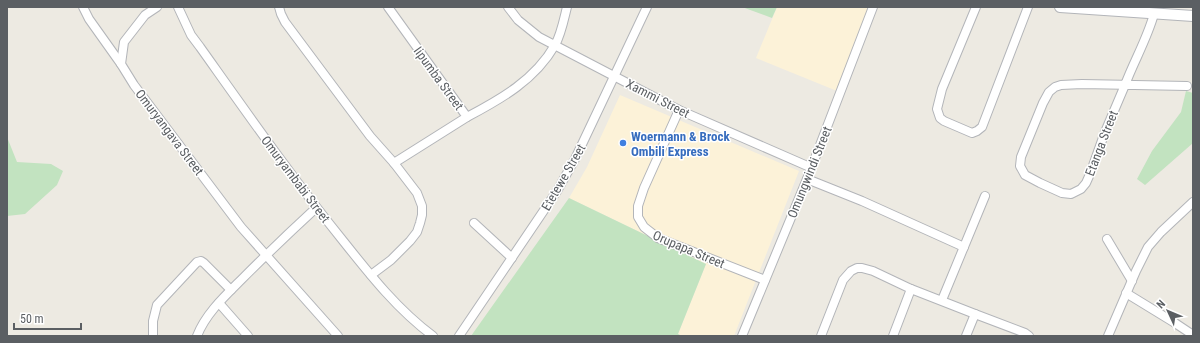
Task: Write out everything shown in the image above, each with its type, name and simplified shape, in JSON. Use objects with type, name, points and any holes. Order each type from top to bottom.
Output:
[{"type":"street","name":"Omuryangava Street","points":[[83,7],[89,19],[134,85],[241,227],[338,336]]},
{"type":"street","points":[[120,64],[124,42],[145,15],[157,7]]},
{"type":"street","name":"Omuryambabi Street","points":[[178,7],[191,35],[316,208],[398,306],[433,336]]},
{"type":"street","points":[[279,7],[281,14],[296,37],[370,136],[394,163],[417,193],[422,206],[422,215],[417,232],[391,260],[371,275]]},
{"type":"street","name":"Iipumba Street","points":[[388,7],[467,117],[394,163]]},
{"type":"street","points":[[508,7],[518,20],[539,37],[556,44],[615,75]]},
{"type":"street","points":[[467,117],[498,101],[522,84],[539,68],[556,44],[567,7]]},
{"type":"street","name":"Etetewe Street","points":[[459,336],[558,191],[575,159],[647,7]]},
{"type":"street","name":"Omungwindi Street","points":[[742,336],[812,168],[873,7]]},
{"type":"street","points":[[976,7],[942,89],[937,109],[940,118],[944,121],[972,133],[982,127],[1028,7]]},
{"type":"street","points":[[1060,7],[1193,16]]},
{"type":"street","name":"Etanga Street","points":[[1125,85],[1061,85],[1055,87],[1049,92],[1021,157],[1020,166],[1025,175],[1062,192],[1071,194],[1081,189],[1086,183],[1104,132],[1149,32],[1154,14]]},
{"type":"street","name":"Xammi Street","points":[[615,75],[679,110],[812,168]]},
{"type":"street","points":[[1125,85],[1186,86]]},
{"type":"street","name":"Orupapa Street","points":[[679,110],[644,188],[638,206],[638,217],[644,227],[658,238],[765,280]]},
{"type":"street","points":[[807,179],[862,201],[964,247]]},
{"type":"street","points":[[942,300],[985,196]]},
{"type":"street","points":[[1108,336],[1126,293],[1148,247],[1161,232],[1193,202]]},
{"type":"street","points":[[197,336],[205,320],[231,290],[266,254],[316,208]]},
{"type":"street","points":[[474,223],[512,258]]},
{"type":"street","points":[[1107,239],[1132,281]]},
{"type":"street","points":[[154,336],[153,321],[157,305],[197,262],[204,263],[231,290]]},
{"type":"street","points":[[821,336],[843,280],[851,271],[857,268],[862,268],[873,272],[911,289],[1025,333],[1029,336]]},
{"type":"street","points":[[893,336],[911,289]]},
{"type":"street","points":[[1126,293],[1193,335]]},
{"type":"street","points":[[219,303],[248,336]]},
{"type":"street","points":[[966,336],[975,314]]},
{"type":"shaded area","points":[[777,7],[872,7],[837,91],[756,58]]},
{"type":"shaded area","points":[[620,95],[799,171],[734,336],[682,336],[678,334],[706,264],[569,198],[587,167]]},
{"type":"green space","points":[[742,7],[777,7],[772,18]]},
{"type":"green space","points":[[1186,91],[1193,93],[1193,143],[1145,185],[1137,179],[1152,151],[1181,112]]},
{"type":"green space","points":[[7,137],[17,162],[51,164],[63,171],[57,185],[25,214],[7,216]]},
{"type":"green space","points":[[569,198],[706,264],[678,334],[682,336],[471,336]]},
{"type":"place","name":"Woermann & Brock Ombili Express","points":[[623,143]]}]
